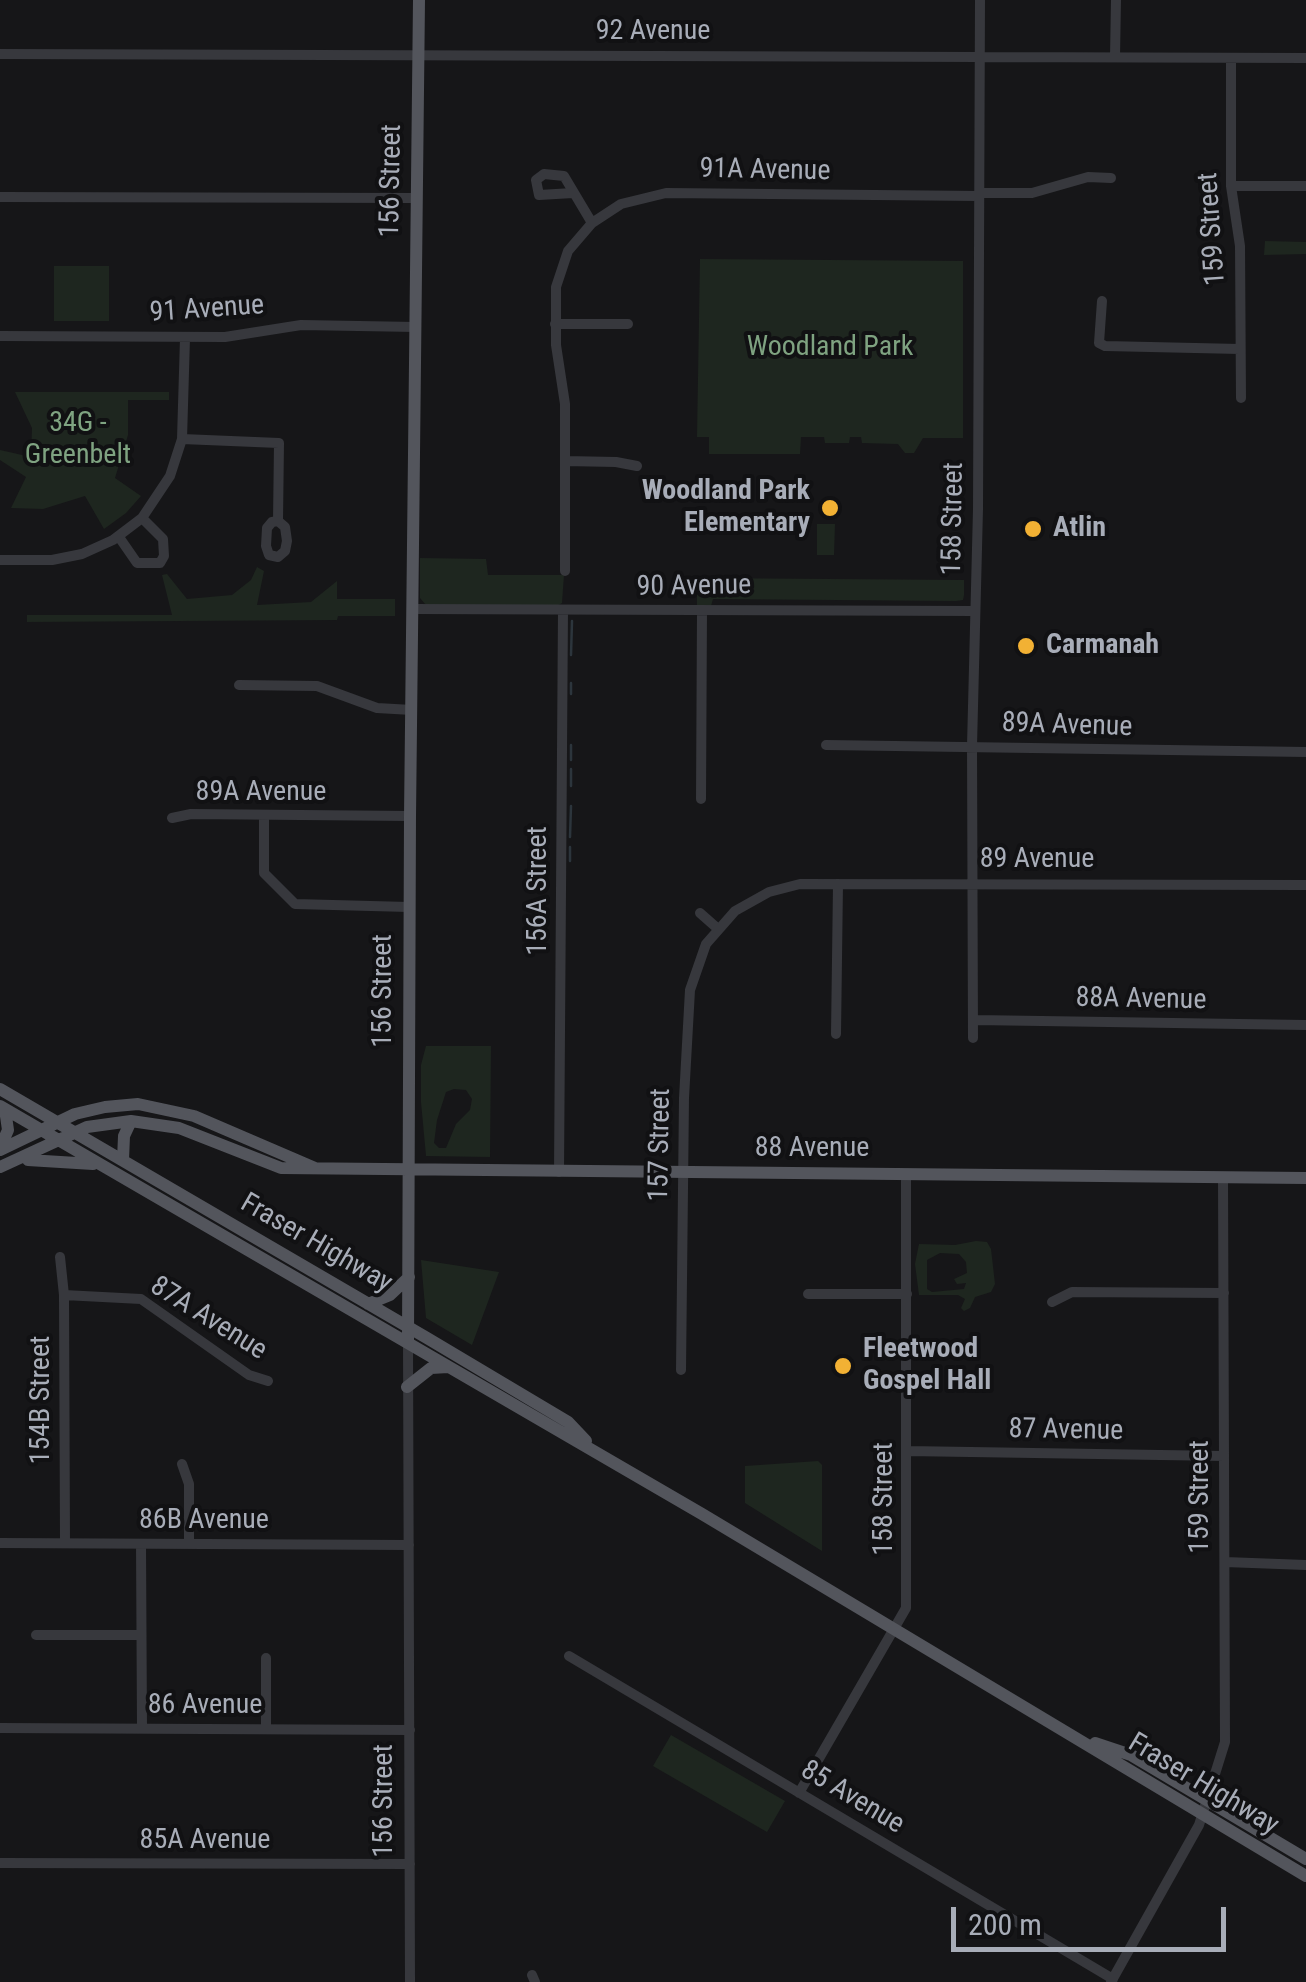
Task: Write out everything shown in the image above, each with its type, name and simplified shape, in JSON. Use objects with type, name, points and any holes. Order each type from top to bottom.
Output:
[{"type":"main road","name":"156 Street","points":[[408,1335],[419,0]]},
{"type":"main road","name":"Fraser Highway","points":[[0,1090],[368,1304],[454,1370],[1074,1736],[1306,1859]]},
{"type":"main road","name":"88 Avenue","points":[[0,1149],[58,1122],[105,1107],[130,1104],[166,1108],[249,1138],[317,1169]]},
{"type":"main road","name":"Fraser Highway","points":[[2,1107],[100,1165],[568,1422],[598,1454]]},
{"type":"main road","points":[[0,1149],[8,1130],[2,1107]]},
{"type":"main road","name":"88 Avenue","points":[[0,1168],[74,1132],[132,1120],[179,1128],[281,1168],[1306,1178]]},
{"type":"main road","points":[[124,1160],[124,1136],[132,1120]]},
{"type":"main road","points":[[20,1160],[100,1165]]},
{"type":"main road","points":[[368,1304],[390,1295],[409,1277]]},
{"type":"main road","points":[[407,1387],[431,1368],[445,1366],[454,1370]]},
{"type":"main road","name":"Fraser Highway","points":[[1206,1808],[1306,1876]]},
{"type":"street","name":"158 Street","points":[[974,1038],[972,746],[980,0]]},
{"type":"street","points":[[1115,57],[1116,0]]},
{"type":"street","name":"92 Avenue","points":[[0,54],[1306,58]]},
{"type":"street","name":"159 Street","points":[[1231,58],[1231,186],[1240,246],[1241,398]]},
{"type":"street","name":"91A Avenue","points":[[592,223],[621,204],[666,193],[980,195],[1032,193],[1088,178],[1111,178]]},
{"type":"street","points":[[1231,186],[1306,186]]},
{"type":"street","points":[[565,570],[564,396],[556,287],[560,267],[571,247],[592,223],[573,194]]},
{"type":"street","points":[[0,196],[417,198]]},
{"type":"street","points":[[1102,302],[1099,343],[1105,346],[1240,350]]},
{"type":"street","points":[[556,324],[628,324]]},
{"type":"street","name":"91 Avenue","points":[[0,336],[185,338],[244,335],[302,326],[416,327]]},
{"type":"street","points":[[0,560],[62,559],[92,551],[142,518],[170,476],[182,439],[185,338]]},
{"type":"street","points":[[182,439],[279,444],[278,521]]},
{"type":"street","points":[[566,461],[637,466]]},
{"type":"street","points":[[118,536],[136,563],[160,563],[164,556],[163,539],[142,518]]},
{"type":"street","name":"90 Avenue","points":[[413,609],[975,612]]},
{"type":"street","name":"156A Street","points":[[559,1172],[563,610]]},
{"type":"street","points":[[701,800],[702,612]]},
{"type":"street","points":[[239,685],[317,686],[377,708],[412,710]]},
{"type":"street","name":"89A Avenue","points":[[826,744],[1306,752]]},
{"type":"street","name":"89A Avenue","points":[[172,818],[191,814],[410,816]]},
{"type":"street","points":[[264,815],[264,873],[294,904],[409,907]]},
{"type":"street","name":"89 Avenue","points":[[769,892],[790,885],[974,882],[1306,885]]},
{"type":"street","points":[[836,1034],[838,884]]},
{"type":"street","name":"157 Street","points":[[681,1370],[690,990],[697,962],[718,928],[742,906],[769,892]]},
{"type":"street","points":[[700,913],[718,928]]},
{"type":"street","name":"88A Avenue","points":[[975,1020],[1306,1026]]},
{"type":"street","name":"158 Street","points":[[799,1793],[894,1630],[907,1600],[906,1175]]},
{"type":"street","name":"159 Street","points":[[1112,1981],[1206,1808],[1224,1742],[1223,1178]]},
{"type":"street","name":"154B Street","points":[[60,1257],[64,1296],[64,1542]]},
{"type":"street","points":[[1052,1302],[1072,1292],[1224,1293]]},
{"type":"street","points":[[808,1294],[907,1294]]},
{"type":"street","name":"87A Avenue","points":[[64,1296],[141,1298],[249,1375],[268,1381]]},
{"type":"street","name":"156 Street","points":[[408,1335],[410,1982]]},
{"type":"street","name":"87 Avenue","points":[[907,1452],[1224,1456]]},
{"type":"street","points":[[182,1464],[189,1484],[190,1542]]},
{"type":"street","name":"86B Avenue","points":[[0,1542],[408,1545]]},
{"type":"street","points":[[141,1544],[142,1728]]},
{"type":"street","points":[[1225,1562],[1306,1565]]},
{"type":"street","points":[[36,1635],[141,1635]]},
{"type":"street","name":"85 Avenue","points":[[569,1656],[1112,1981]]},
{"type":"street","points":[[266,1658],[266,1729]]},
{"type":"street","name":"86 Avenue","points":[[0,1728],[410,1730]]},
{"type":"street","name":"85A Avenue","points":[[0,1863],[410,1864]]},
{"type":"green space","points":[[1265,241],[1306,242],[1306,254],[1264,255]]},
{"type":"green space","name":"Woodland Park","points":[[700,259],[963,261],[963,438],[923,438],[914,453],[905,453],[898,444],[862,443],[861,437],[850,437],[849,443],[825,443],[824,437],[801,437],[800,454],[709,454],[709,437],[697,437]]},
{"type":"green space","points":[[54,266],[109,266],[109,321],[54,321]]},
{"type":"green space","name":"34G - Greenbelt","points":[[15,392],[169,392],[169,400],[128,400],[128,435],[115,478],[141,496],[126,513],[104,529],[85,496],[43,509],[11,508],[26,477],[0,460],[0,450],[31,457],[32,428]]},
{"type":"green space","points":[[817,524],[835,524],[834,555],[817,555]]},
{"type":"green space","points":[[420,558],[486,559],[488,575],[564,575],[562,603],[426,605],[420,598]]},
{"type":"green space","points":[[257,567],[264,571],[257,605],[311,602],[337,581],[337,599],[395,599],[395,616],[338,616],[337,620],[27,622],[27,615],[172,615],[162,575],[167,574],[187,599],[232,595],[251,580]]},
{"type":"green space","points":[[697,578],[964,580],[964,595],[963,600],[956,601],[713,599],[711,606],[697,607]]},
{"type":"green space","points":[[426,1046],[491,1046],[490,1157],[426,1156],[421,1065]],"holes":[[[466,1090],[472,1099],[470,1110],[456,1124],[446,1148],[439,1148],[434,1143],[446,1092]]]},
{"type":"green space","points":[[987,1242],[991,1249],[995,1284],[991,1292],[975,1297],[964,1311],[961,1308],[965,1299],[958,1295],[919,1295],[915,1264],[919,1244]],"holes":[[[940,1253],[959,1254],[966,1262],[967,1273],[954,1279],[957,1284],[966,1283],[964,1289],[927,1289],[927,1260]]]},
{"type":"green space","points":[[421,1260],[499,1272],[472,1345],[426,1318]]},
{"type":"green space","points":[[818,1461],[822,1465],[822,1551],[745,1503],[745,1466]]},
{"type":"green space","points":[[671,1735],[785,1801],[767,1832],[653,1766]]},
{"type":"waterway","points":[[571,655],[572,621]]},
{"type":"waterway","points":[[571,683],[571,694]]},
{"type":"waterway","points":[[571,745],[571,760]]},
{"type":"waterway","points":[[571,769],[571,786]]},
{"type":"waterway","points":[[570,837],[571,806]]},
{"type":"waterway","points":[[570,847],[570,861]]},
{"type":"place","name":"Woodland Park Elementary","points":[[830,508]]},
{"type":"place","name":"Atlin","points":[[1033,529]]},
{"type":"place","name":"Carmanah","points":[[1026,646]]},
{"type":"place","name":"Fleetwood Gospel Hall","points":[[843,1366]]}]
